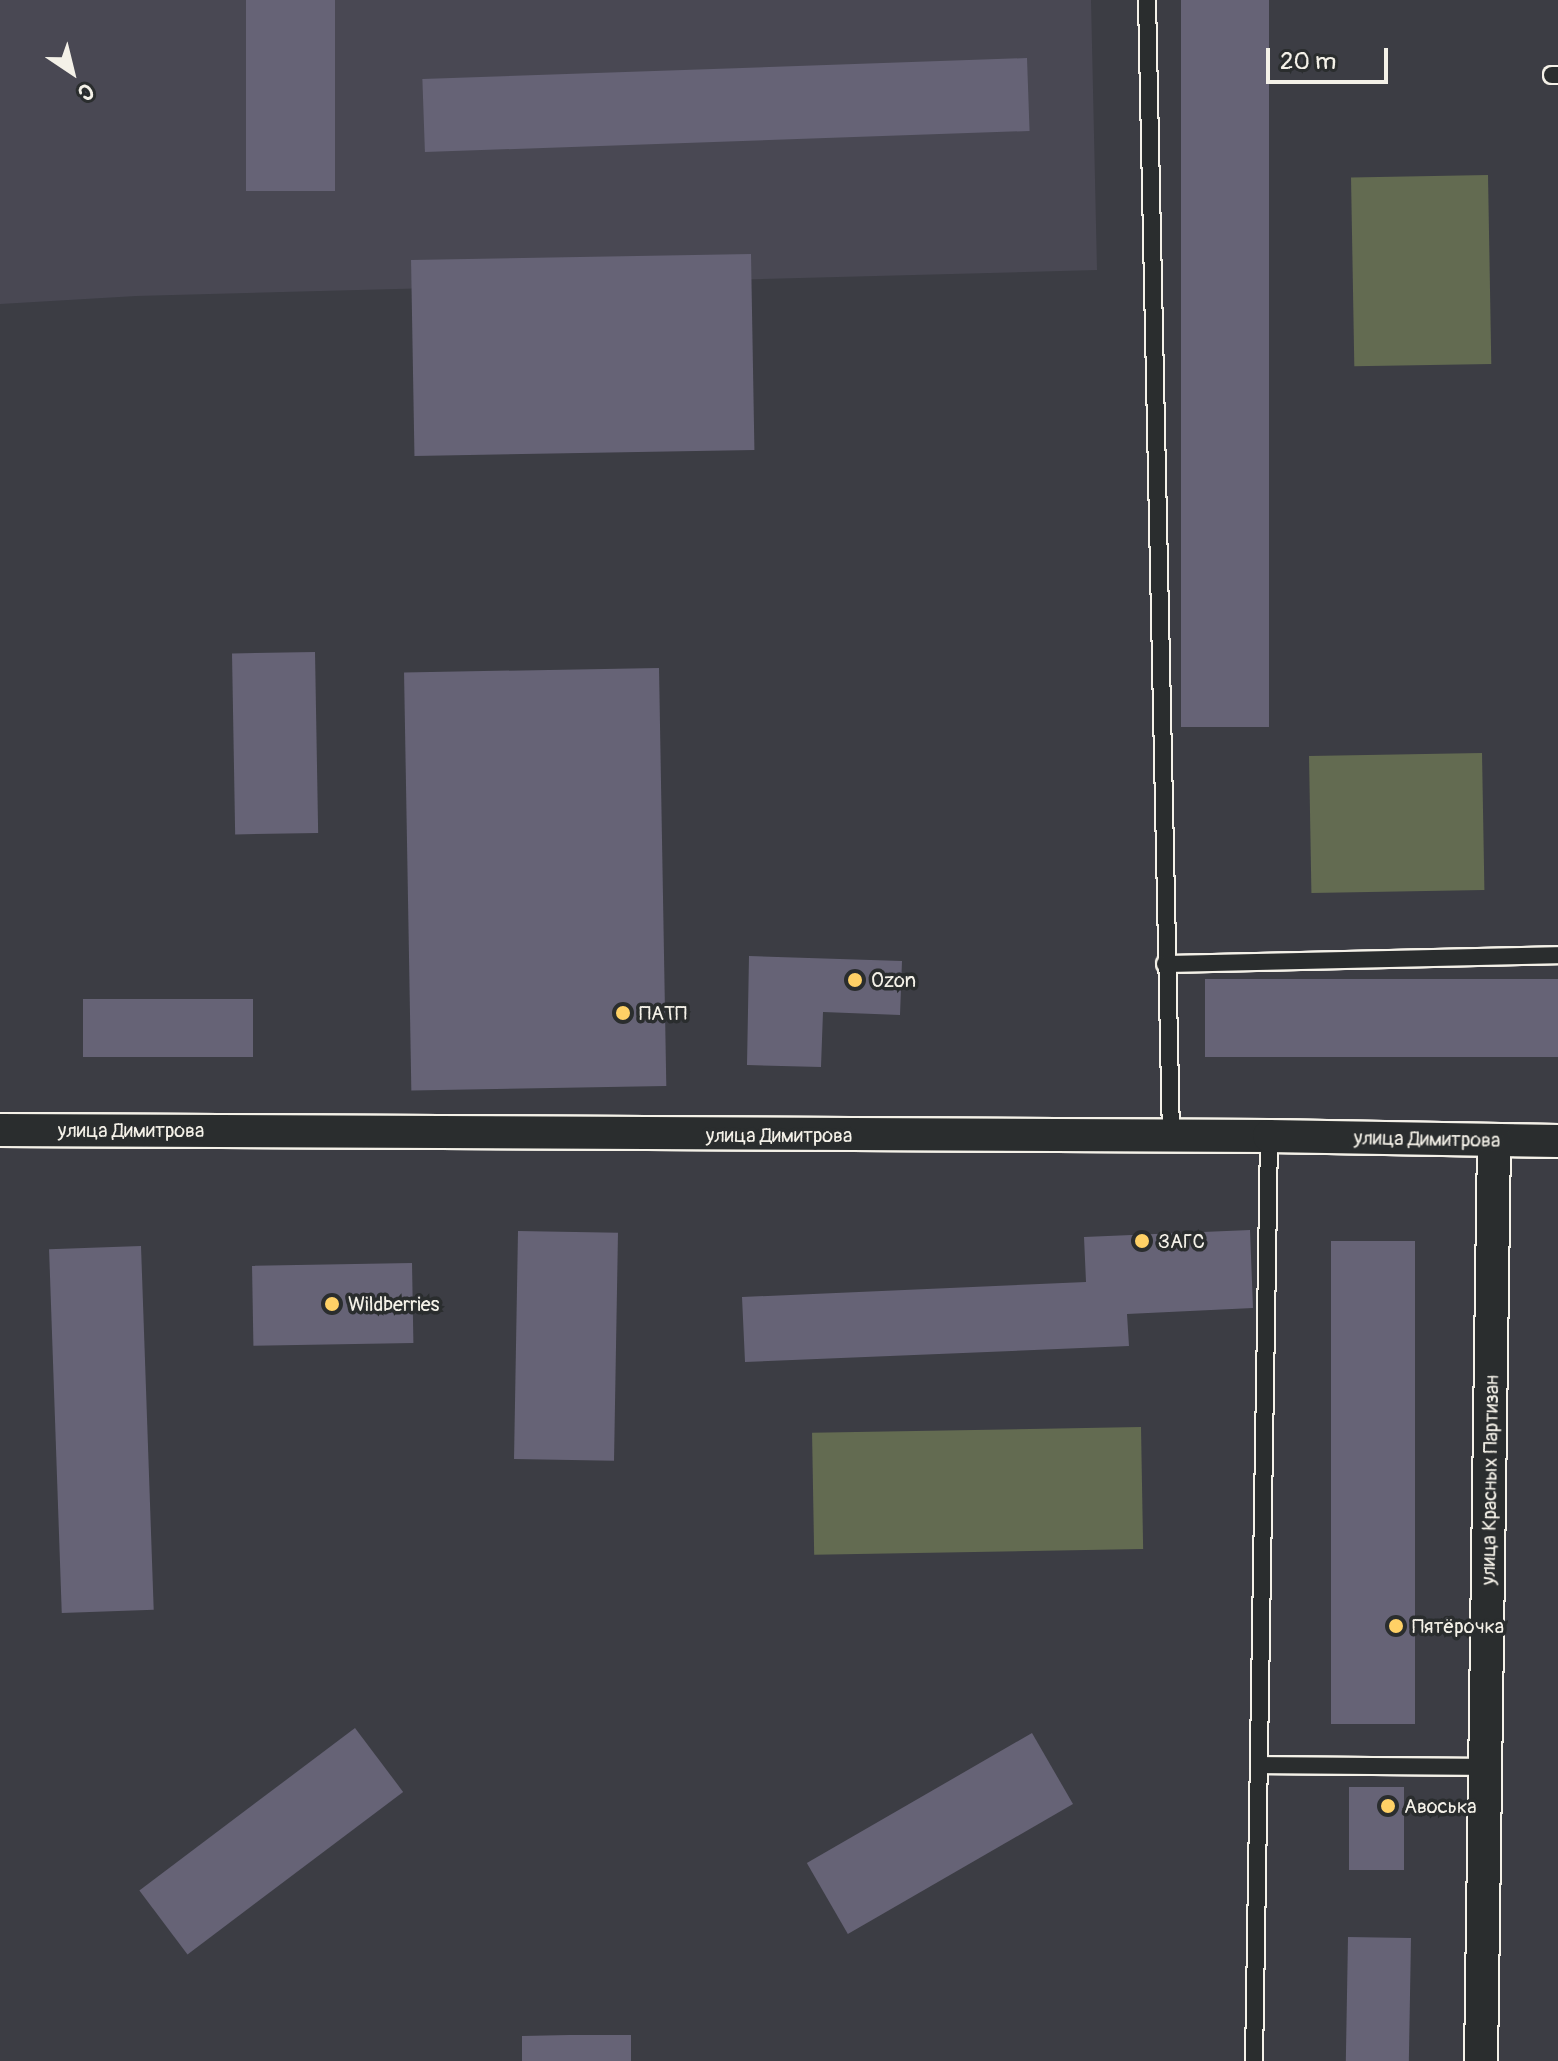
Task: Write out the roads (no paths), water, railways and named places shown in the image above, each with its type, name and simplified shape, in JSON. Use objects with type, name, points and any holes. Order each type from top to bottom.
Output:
[{"type":"street","name":"улица Димитрова","points":[[0,1130],[1171,1138],[1269,1136],[1558,1141]]},
{"type":"street","name":"улица Красных Партизан","points":[[1481,2061],[1494,1140]]},
{"type":"lane","points":[[1147,0],[1171,1138]]},
{"type":"lane","points":[[1165,964],[1558,955]]},
{"type":"lane","points":[[1254,2061],[1269,1136]]},
{"type":"lane","points":[[1259,1765],[1486,1767]]},
{"type":"place","name":"Ozon","points":[[855,980]]},
{"type":"place","name":"ПАТП","points":[[623,1013]]},
{"type":"place","name":"ЗАГС","points":[[1142,1241]]},
{"type":"place","name":"Wildberries","points":[[332,1304]]},
{"type":"place","name":"Пятёрочка","points":[[1396,1626]]},
{"type":"place","name":"Авоська","points":[[1388,1806]]}]
